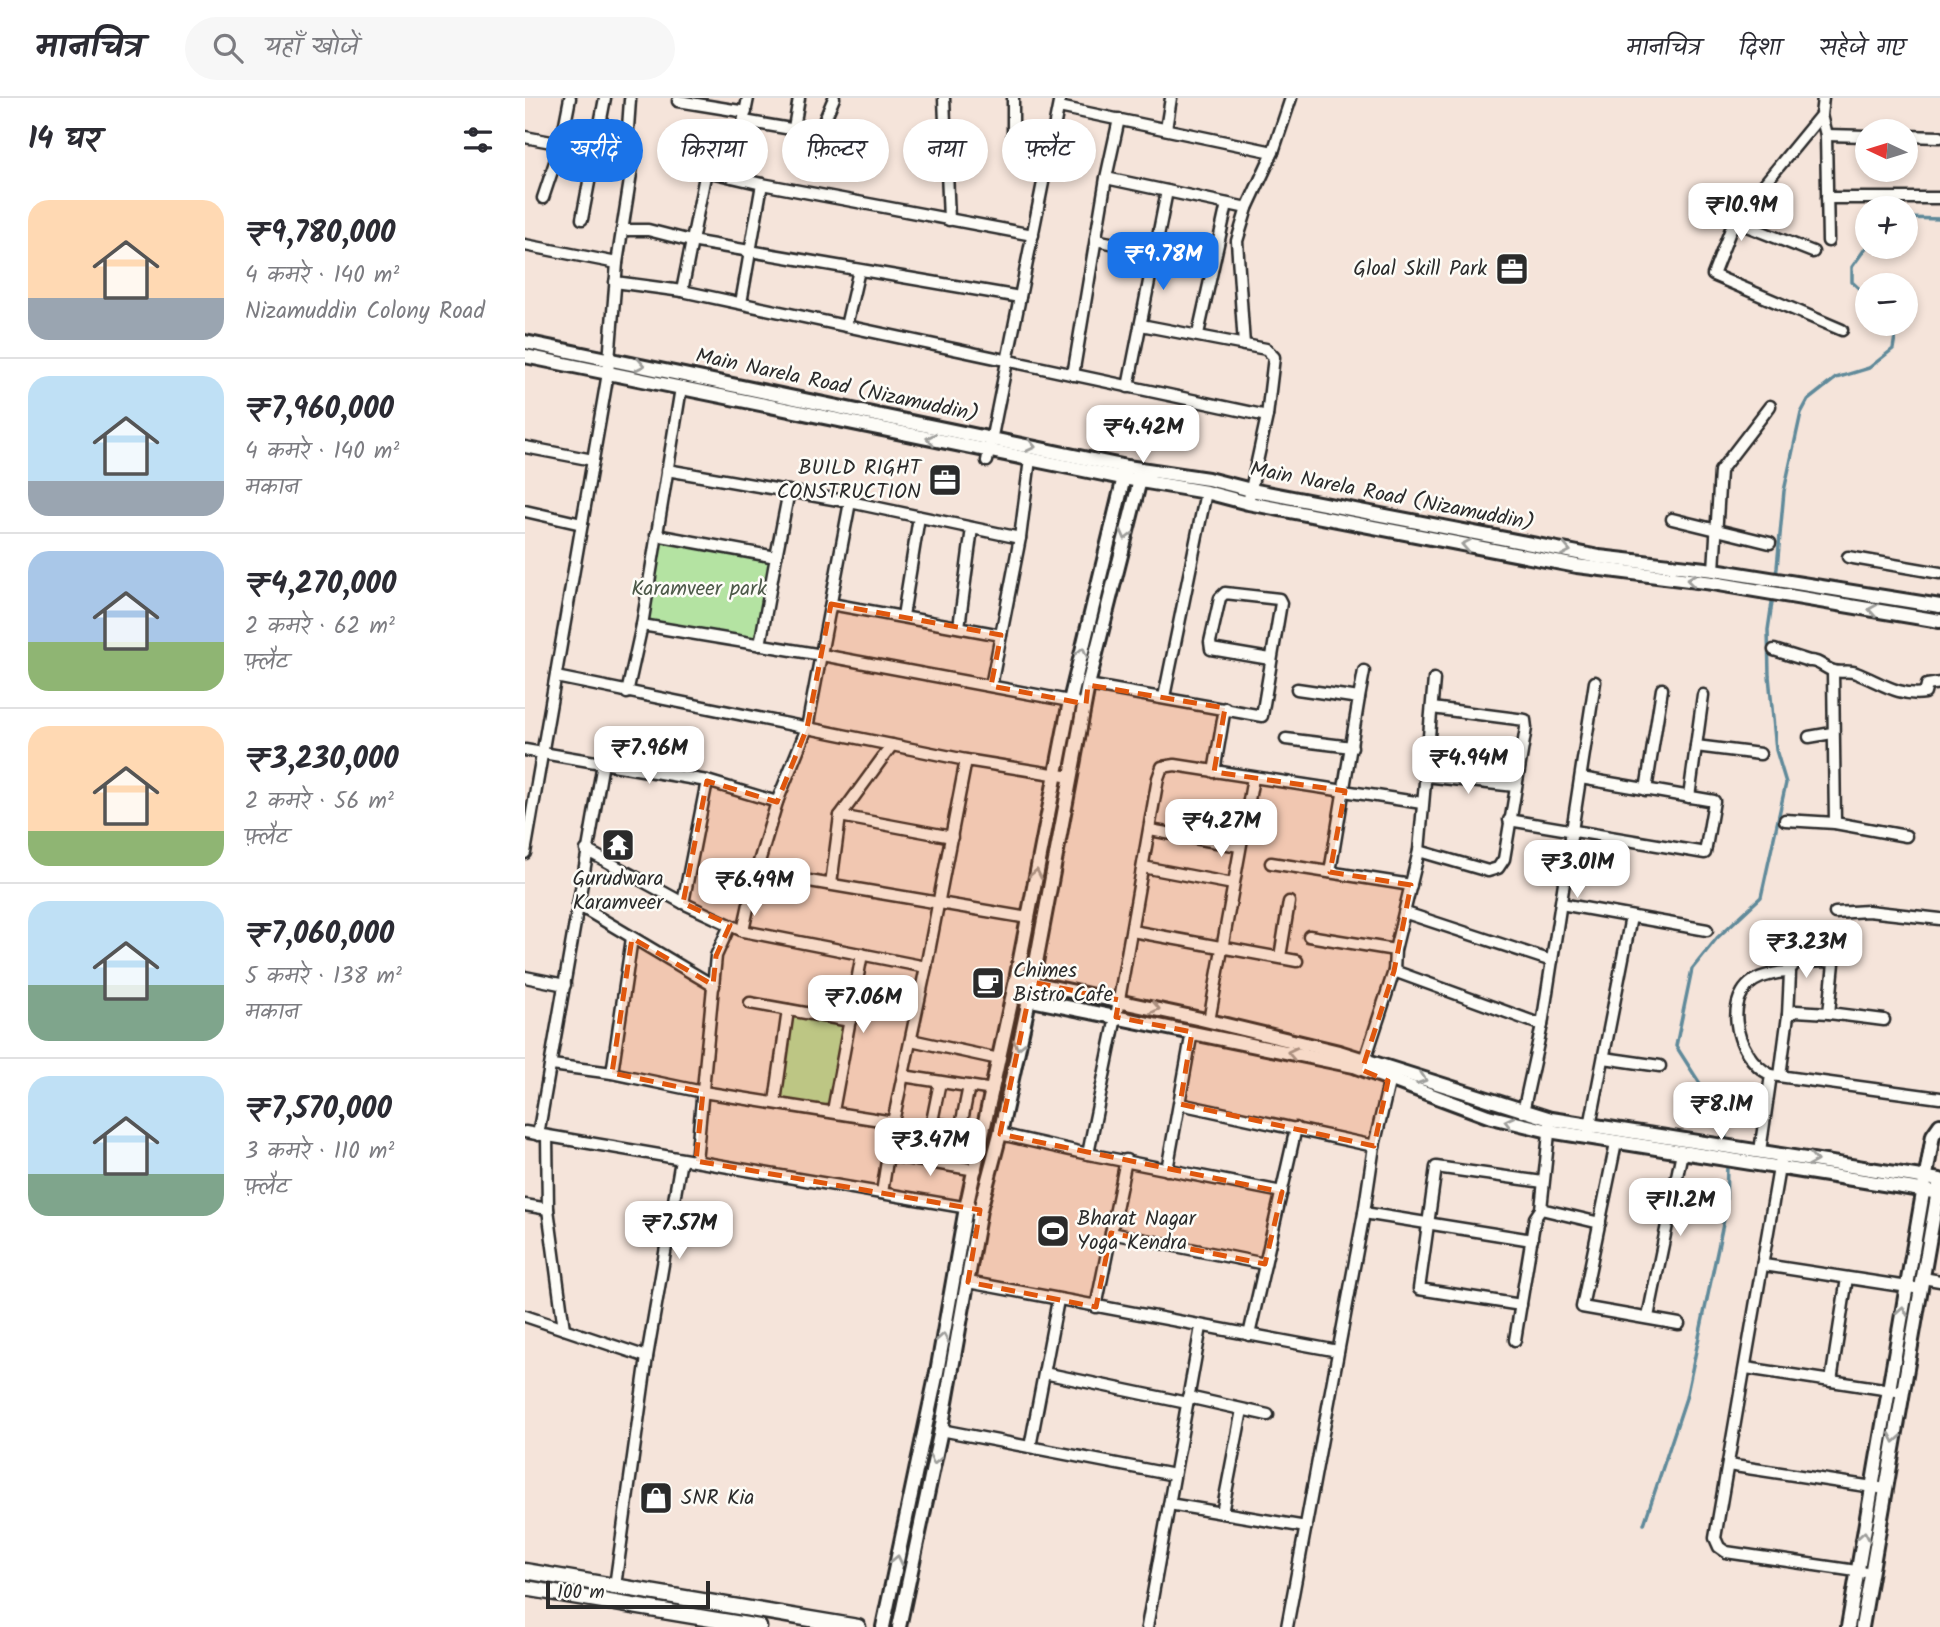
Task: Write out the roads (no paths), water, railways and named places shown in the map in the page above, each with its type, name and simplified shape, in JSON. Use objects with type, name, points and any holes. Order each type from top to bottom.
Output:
[{"type":"main road","points":[[525,1571],[858,1627]]},
{"type":"main road","points":[[621,1587],[625,1604]]},
{"type":"main road","points":[[525,1588],[759,1627]]},
{"type":"street","points":[[566,119],[570,98]]},
{"type":"street","points":[[602,119],[605,98]]},
{"type":"street","points":[[745,117],[748,98]]},
{"type":"street","points":[[796,119],[799,98]]},
{"type":"street","points":[[825,119],[834,98]]},
{"type":"street","points":[[944,98],[949,220]]},
{"type":"street","points":[[1013,98],[1013,119]]},
{"type":"street","points":[[1166,129],[1171,98]]},
{"type":"street","points":[[1244,345],[1237,241],[1247,208],[1273,152],[1291,98]]},
{"type":"street","points":[[1823,98],[1821,115],[1826,135],[1828,241]]},
{"type":"street","points":[[629,119],[630,100]]},
{"type":"street","points":[[678,101],[710,102],[745,117],[782,125]]},
{"type":"street","points":[[989,450],[1060,102],[1119,119],[1273,152]]},
{"type":"street","points":[[1821,115],[1734,221],[1713,275],[1842,330]]},
{"type":"street","points":[[1073,375],[1106,178],[1119,119]]},
{"type":"street","points":[[1826,135],[1855,136]]},
{"type":"street","points":[[1918,136],[1940,137]]},
{"type":"street","points":[[525,137],[546,141]]},
{"type":"street","points":[[1106,178],[1247,208]]},
{"type":"street","points":[[543,198],[548,182]]},
{"type":"street","points":[[582,219],[590,182]]},
{"type":"street","points":[[525,853],[527,827],[543,754],[608,373],[617,262],[630,182]]},
{"type":"street","points":[[682,291],[704,182]]},
{"type":"street","points":[[753,182],[1033,235]]},
{"type":"street","points":[[741,303],[748,251],[762,184]]},
{"type":"street","points":[[1128,387],[1167,191]]},
{"type":"street","points":[[1827,198],[1940,198]]},
{"type":"street","points":[[1198,334],[1227,204]]},
{"type":"street","points":[[1734,221],[1813,252]]},
{"type":"street","points":[[622,230],[648,230],[691,241],[1020,297]]},
{"type":"street","points":[[1096,240],[1154,252]]},
{"type":"street","points":[[525,245],[617,262]]},
{"type":"street","points":[[846,326],[859,270]]},
{"type":"street","points":[[615,282],[682,291],[741,303],[1267,416]]},
{"type":"street","points":[[1141,325],[1266,349],[1274,357],[1267,416],[1249,497]]},
{"type":"street","name":"Main Narela Road (Nizamuddin)","points":[[525,342],[609,359],[989,450],[1142,475],[1206,492],[1599,557],[1714,570],[1940,606]]},
{"type":"street","name":"Main Narela Road (Nizamuddin)","points":[[525,356],[1030,459],[1125,472]]},
{"type":"street","points":[[627,693],[642,625],[681,388]]},
{"type":"street","points":[[1714,570],[1720,471],[1770,407]]},
{"type":"street","points":[[525,447],[593,460]]},
{"type":"street","points":[[991,687],[1020,538],[1030,459]]},
{"type":"street","points":[[667,470],[850,502],[1020,538]]},
{"type":"street","points":[[883,1627],[937,1372],[966,1208],[1013,996],[1070,701],[1125,472]]},
{"type":"street","points":[[899,1627],[941,1430],[981,1210],[1029,1000],[1089,685],[1142,475]]},
{"type":"street","name":"Main Narela Road (Nizamuddin)","points":[[1142,475],[1208,479],[1249,497],[1577,566],[1713,583],[1940,621]]},
{"type":"street","points":[[759,645],[789,491]]},
{"type":"street","points":[[1164,697],[1206,492]]},
{"type":"street","points":[[743,931],[778,802],[807,728],[850,502]]},
{"type":"street","points":[[525,511],[582,524]]},
{"type":"street","points":[[904,616],[919,517]]},
{"type":"street","points":[[1672,519],[1770,543]]},
{"type":"street","points":[[959,627],[972,528]]},
{"type":"street","points":[[656,535],[776,557]]},
{"type":"street","points":[[1848,557],[1940,573]]},
{"type":"street","points":[[1089,685],[1262,716],[1281,603],[1279,599],[1226,593],[1220,598],[1210,642],[1211,649],[1271,659]]},
{"type":"street","points":[[831,604],[1001,635]]},
{"type":"street","points":[[642,625],[1086,704]]},
{"type":"street","points":[[1774,650],[1809,661],[1815,660],[1833,671],[1854,672],[1876,684],[1912,695],[1925,693],[1927,685],[1940,683]]},
{"type":"street","points":[[1330,872],[1364,671]]},
{"type":"street","points":[[1833,671],[1835,823]]},
{"type":"street","points":[[556,677],[966,760],[1071,777]]},
{"type":"street","points":[[1363,1065],[1394,971],[1395,950],[1419,850],[1434,679]]},
{"type":"street","points":[[1523,1112],[1542,1025],[1595,682]]},
{"type":"street","points":[[1297,689],[1359,698]]},
{"type":"street","points":[[1646,790],[1662,689]]},
{"type":"street","points":[[1689,797],[1703,695]]},
{"type":"street","points":[[1214,772],[1225,708]]},
{"type":"street","points":[[1419,850],[1488,871],[1498,868],[1504,859],[1525,720],[1432,708]]},
{"type":"street","points":[[1809,737],[1832,733]]},
{"type":"street","points":[[1286,739],[1352,747]]},
{"type":"street","points":[[831,884],[840,816],[892,745]]},
{"type":"street","points":[[1696,746],[1760,754]]},
{"type":"street","points":[[525,750],[707,781],[778,802]]},
{"type":"street","points":[[882,1193],[893,1122],[966,760]]},
{"type":"street","points":[[564,1329],[548,1209],[543,1135],[586,850],[603,763]]},
{"type":"street","points":[[1088,1154],[1162,767],[1175,765],[1422,803]]},
{"type":"street","points":[[1425,776],[1515,786]]},
{"type":"street","points":[[1209,1021],[1253,778]]},
{"type":"street","points":[[1509,820],[1705,853],[1714,801],[1581,778]]},
{"type":"street","points":[[683,903],[707,781]]},
{"type":"street","points":[[840,816],[951,837]]},
{"type":"street","points":[[1785,820],[1835,823],[1906,836]]},
{"type":"street","points":[[1150,830],[1239,846]]},
{"type":"street","points":[[586,850],[683,903],[743,931],[926,967]]},
{"type":"street","points":[[1271,863],[1411,885]]},
{"type":"street","points":[[1143,867],[1233,884]]},
{"type":"street","points":[[757,872],[1028,918]]},
{"type":"street","points":[[1280,957],[1289,902]]},
{"type":"street","points":[[1560,904],[1707,930]]},
{"type":"street","points":[[578,905],[714,986]]},
{"type":"street","points":[[1835,913],[1868,911],[1940,919]]},
{"type":"street","points":[[1406,913],[1552,961]]},
{"type":"street","points":[[1588,1132],[1630,917]]},
{"type":"street","points":[[696,1161],[716,956],[730,925]]},
{"type":"street","points":[[1132,931],[1297,961]]},
{"type":"street","points":[[1309,936],[1395,950]]},
{"type":"street","points":[[612,1073],[632,938]]},
{"type":"street","points":[[833,1111],[862,954]]},
{"type":"street","points":[[1829,1013],[1834,963],[1796,962],[1788,972],[1757,977],[1746,984],[1738,1001],[1736,1030],[1761,1070],[1775,1076],[1940,1098]]},
{"type":"street","points":[[1394,971],[1542,1025]]},
{"type":"street","points":[[1761,1151],[1788,1015],[1791,975],[1788,972]]},
{"type":"street","points":[[525,977],[565,985]]},
{"type":"street","points":[[1016,980],[1209,1021],[1363,1065],[1487,1116],[1588,1132],[1745,1148],[1761,1151],[1781,1161]]},
{"type":"street","points":[[1013,996],[1363,1065]]},
{"type":"street","points":[[750,1003],[850,1021]]},
{"type":"street","points":[[775,1102],[788,1010]]},
{"type":"street","points":[[1788,1015],[1796,1012],[1829,1013],[1884,1020]]},
{"type":"street","points":[[1167,1170],[1192,1032]]},
{"type":"street","points":[[911,1040],[999,1059]]},
{"type":"street","points":[[1604,1058],[1660,1066]]},
{"type":"street","points":[[552,1065],[893,1122]]},
{"type":"street","points":[[1390,1075],[1523,1112],[1550,1125]]},
{"type":"street","points":[[1287,1627],[1374,1146],[1390,1075]]},
{"type":"street","points":[[903,1076],[993,1090]]},
{"type":"street","points":[[924,1161],[940,1082]]},
{"type":"street","points":[[953,1166],[969,1086]]},
{"type":"street","points":[[1180,1104],[1374,1146]]},
{"type":"street","points":[[932,1123],[960,1128]]},
{"type":"street","points":[[1515,1340],[1535,1218],[1541,1209],[1550,1125]]},
{"type":"street","points":[[1862,1627],[1872,1487],[1933,1135],[1940,1125]]},
{"type":"street","points":[[1249,1335],[1296,1128]]},
{"type":"street","points":[[525,1132],[981,1210]]},
{"type":"street","points":[[1588,1132],[1616,1143],[1741,1162],[1781,1161],[1939,1185],[1886,1489],[1848,1627]]},
{"type":"street","points":[[1000,1134],[1282,1192]]},
{"type":"street","points":[[1616,1143],[1582,1307],[1679,1324]]},
{"type":"street","points":[[1648,1317],[1682,1152]]},
{"type":"street","points":[[888,1155],[976,1170]]},
{"type":"street","points":[[621,1587],[647,1357],[681,1160]]},
{"type":"street","points":[[1096,1307],[1126,1160]]},
{"type":"street","points":[[1781,1161],[1716,1538],[1719,1547],[1726,1552],[1865,1572]]},
{"type":"street","points":[[1521,1305],[1419,1289],[1436,1167],[1543,1182]]},
{"type":"street","points":[[525,1205],[548,1209]]},
{"type":"street","points":[[1541,1209],[1600,1223]]},
{"type":"street","points":[[1364,1213],[1532,1240]]},
{"type":"street","points":[[1111,1233],[1265,1264]]},
{"type":"street","points":[[1764,1265],[1907,1287],[1940,1281]]},
{"type":"street","points":[[1831,1381],[1847,1278]]},
{"type":"street","points":[[968,1282],[1338,1352]]},
{"type":"street","points":[[1030,1447],[1058,1300]]},
{"type":"street","points":[[525,1316],[647,1357]]},
{"type":"street","points":[[1147,1627],[1201,1327]]},
{"type":"street","points":[[1746,1368],[1903,1392]]},
{"type":"street","points":[[1044,1373],[1268,1415]]},
{"type":"street","points":[[1222,1513],[1243,1410]]},
{"type":"street","points":[[941,1430],[1174,1475]]},
{"type":"street","points":[[1728,1465],[1886,1489]]},
{"type":"street","points":[[1169,1504],[1306,1527]]},
{"type":"waterway","points":[[1918,218],[1940,219]]},
{"type":"waterway","points":[[1855,285],[1852,282],[1852,267],[1858,259]]},
{"type":"waterway","points":[[1726,1145],[1725,1123],[1676,1046],[1692,969],[1717,938],[1761,897],[1786,783],[1776,750],[1768,630],[1784,491],[1801,413],[1808,400],[1836,378],[1869,368],[1893,349],[1895,336]]},
{"type":"waterway","points":[[1644,1524],[1686,1398],[1726,1210],[1727,1163]]},
{"type":"place","name":"Gloal Skill Park","points":[[1512,269]]},
{"type":"place","name":"BUILD RIGHT CONSTRUCTION","points":[[945,480]]},
{"type":"place","name":"Gurudwara Karamveer","points":[[618,845]]},
{"type":"place","name":"Chimes Bistro Cafe","points":[[988,983]]},
{"type":"place","name":"Bharat Nagar Yoga Kendra","points":[[1053,1231]]},
{"type":"place","name":"SNR Kia","points":[[656,1498]]},
{"type":"park label","name":"Karamveer park","points":[[699,589]]}]
